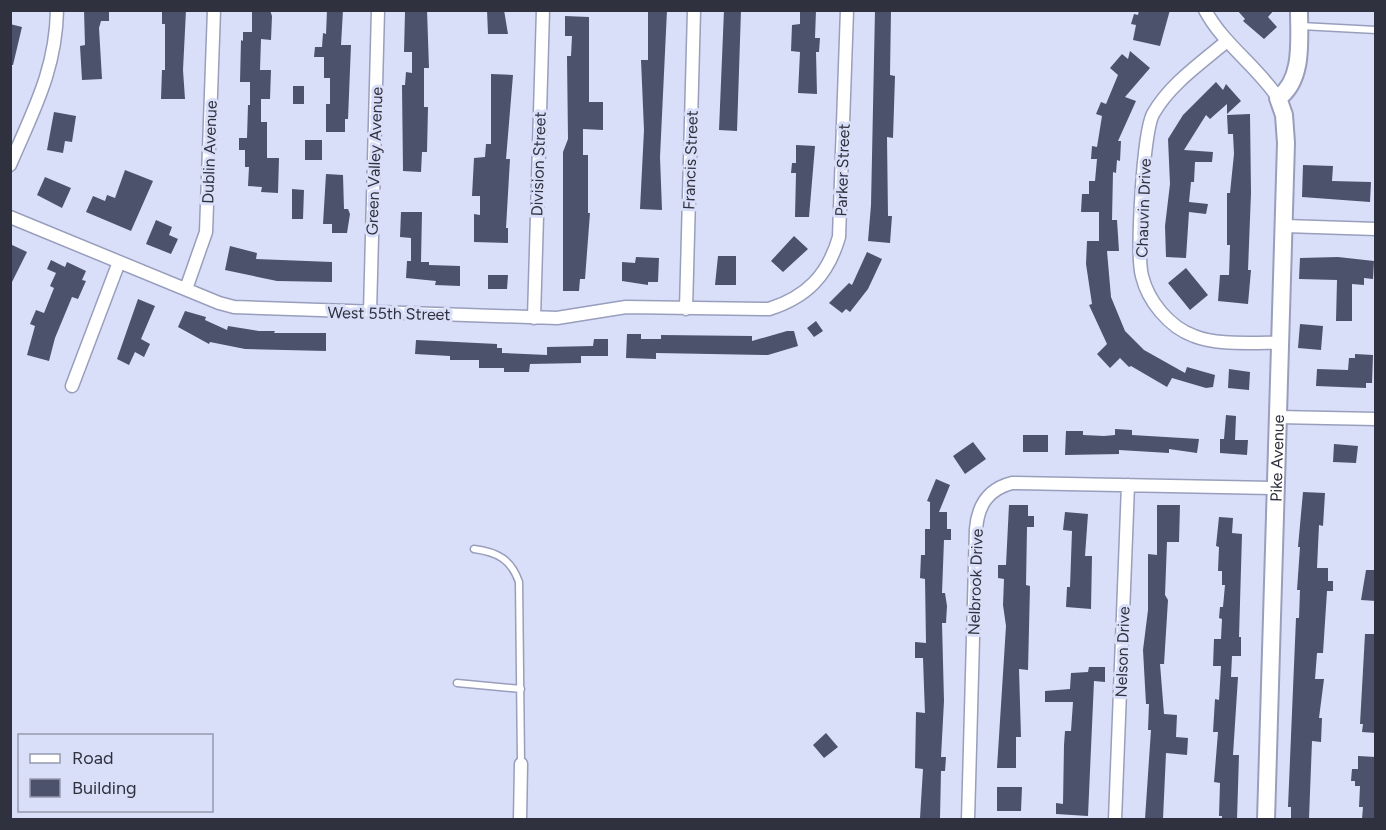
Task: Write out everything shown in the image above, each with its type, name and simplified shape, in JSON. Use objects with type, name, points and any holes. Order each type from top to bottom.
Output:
[{"type":"street","points":[[10,165],[50,70],[55,45],[57,10]]},
{"type":"street","name":"Dublin Avenue","points":[[186,289],[206,232],[214,10]]},
{"type":"street","name":"Green Valley Avenue","points":[[369,312],[378,10]]},
{"type":"street","name":"Division Street","points":[[534,318],[543,10]]},
{"type":"street","name":"Francis Street","points":[[686,309],[694,10]]},
{"type":"street","name":"Parker Street","points":[[783,304],[811,288],[822,276],[835,254],[839,237],[847,10]]},
{"type":"street","points":[[1204,10],[1227,41],[1269,84],[1278,98],[1286,92],[1295,73],[1299,18]]},
{"type":"street","name":"Chauvin Drive","points":[[1227,41],[1174,86],[1152,116],[1145,147],[1142,276],[1154,303],[1163,314],[1193,336],[1218,341],[1280,343]]},
{"type":"street","name":"Pike Avenue","points":[[1266,819],[1286,143],[1284,115],[1278,98]]},
{"type":"street","name":"West 55th Street","points":[[10,217],[234,307],[534,318],[571,317],[626,307],[753,310],[783,304]]},
{"type":"street","points":[[1284,226],[1376,229]]},
{"type":"street","points":[[72,386],[119,262]]},
{"type":"street","points":[[1278,417],[1376,419]]},
{"type":"street","name":"Nelbrook Drive","points":[[968,819],[976,529],[980,507],[991,492],[1012,483],[1276,488]]},
{"type":"street","name":"Nelson Drive","points":[[1115,819],[1128,485]]},
{"type":"street","points":[[520,819],[521,764]]},
{"type":"lane","points":[[1299,18],[1376,30]]},
{"type":"lane","points":[[474,549],[501,555],[508,561],[519,582],[521,764]]},
{"type":"lane","points":[[457,683],[521,689]]},
{"type":"building","points":[[84,10],[109,10],[109,21],[101,21],[99,28],[102,79],[82,80],[80,46],[85,45]]},
{"type":"building","points":[[162,10],[186,10],[183,70],[185,99],[161,99],[162,70],[165,70],[165,24],[162,24]]},
{"type":"building","points":[[252,10],[270,10],[272,16],[271,40],[261,39],[260,70],[271,70],[270,99],[261,99],[261,122],[267,122],[267,158],[279,158],[278,193],[261,192],[262,187],[248,186],[249,167],[245,167],[245,150],[239,150],[239,138],[247,138],[248,105],[250,105],[250,82],[240,82],[241,40],[243,41],[243,32],[252,32]]},
{"type":"building","points":[[327,10],[343,10],[341,45],[351,45],[348,119],[345,119],[345,132],[326,132],[326,104],[330,104],[330,78],[324,78],[324,57],[314,57],[315,47],[322,47],[323,33],[326,34]]},
{"type":"building","points":[[427,10],[429,68],[424,68],[424,107],[428,107],[427,152],[422,152],[421,172],[403,171],[402,85],[405,85],[406,72],[412,73],[412,52],[404,52],[405,12]]},
{"type":"building","points":[[487,10],[504,10],[508,34],[488,34]]},
{"type":"building","points":[[648,10],[667,10],[660,157],[662,210],[640,209],[644,130],[641,60],[648,60]]},
{"type":"building","points":[[724,10],[741,10],[737,131],[719,130]]},
{"type":"building","points":[[800,10],[816,10],[815,38],[820,38],[819,52],[816,52],[817,94],[798,93],[800,52],[791,51],[792,25],[800,24]]},
{"type":"building","points":[[875,10],[891,10],[890,75],[895,76],[893,138],[887,137],[888,216],[892,216],[890,243],[868,241],[871,205]]},
{"type":"building","points":[[1139,10],[1170,10],[1160,46],[1133,40],[1136,25],[1131,24],[1134,14],[1138,15]]},
{"type":"building","points":[[1237,10],[1274,10],[1268,17],[1277,27],[1264,39],[1243,21],[1245,19]]},
{"type":"building","points":[[565,16],[589,17],[589,102],[603,102],[603,130],[583,129],[583,155],[588,155],[588,213],[590,213],[585,279],[580,279],[579,291],[563,291],[563,152],[568,139],[567,56],[571,56],[572,36],[565,36]]},
{"type":"building","points":[[10,24],[22,27],[13,65],[10,65]]},
{"type":"building","points":[[1130,51],[1150,68],[1125,97],[1136,101],[1118,141],[1121,141],[1120,161],[1117,160],[1116,173],[1113,172],[1112,220],[1117,220],[1119,251],[1107,251],[1111,297],[1125,331],[1144,350],[1185,373],[1187,367],[1215,375],[1213,387],[1206,388],[1172,378],[1167,387],[1131,366],[1129,367],[1120,358],[1110,368],[1097,354],[1107,344],[1089,305],[1092,304],[1086,264],[1087,241],[1099,241],[1099,212],[1081,212],[1082,194],[1089,194],[1089,181],[1095,181],[1097,159],[1091,159],[1092,146],[1097,147],[1102,116],[1096,114],[1101,102],[1106,104],[1118,75],[1110,68],[1122,54],[1128,59]]},
{"type":"building","points":[[491,74],[513,75],[506,159],[510,159],[506,228],[508,228],[508,243],[474,242],[474,214],[480,215],[480,196],[472,196],[474,158],[485,157],[486,144],[491,144]]},
{"type":"building","points":[[1216,82],[1223,90],[1226,84],[1241,101],[1227,114],[1227,104],[1210,119],[1206,115],[1184,150],[1213,152],[1212,162],[1195,162],[1194,182],[1191,182],[1189,202],[1208,204],[1206,214],[1189,212],[1186,258],[1166,257],[1165,226],[1170,184],[1168,139],[1183,115]]},
{"type":"building","points":[[293,86],[304,86],[304,104],[293,104]]},
{"type":"building","points":[[54,112],[76,116],[72,142],[65,141],[63,153],[47,150]]},
{"type":"building","points":[[1250,114],[1251,193],[1248,270],[1251,270],[1248,304],[1218,301],[1220,275],[1229,275],[1227,193],[1230,193],[1234,154],[1233,134],[1228,134],[1227,115]]},
{"type":"building","points":[[305,140],[322,140],[322,160],[305,160]]},
{"type":"building","points":[[796,145],[815,146],[809,217],[795,217],[796,173],[791,173],[792,163],[796,163]]},
{"type":"building","points":[[1303,165],[1333,166],[1332,181],[1371,182],[1370,202],[1302,197]]},
{"type":"building","points":[[125,170],[153,181],[131,231],[86,212],[93,196],[105,201],[107,195],[115,198]]},
{"type":"building","points":[[326,174],[343,175],[344,209],[348,209],[350,214],[347,233],[332,233],[332,224],[323,224]]},
{"type":"building","points":[[45,177],[71,188],[62,208],[37,195]]},
{"type":"building","points":[[292,189],[304,190],[303,219],[292,219]]},
{"type":"building","points":[[401,212],[422,212],[421,262],[429,262],[429,265],[460,266],[460,286],[435,285],[436,281],[406,278],[407,261],[411,261],[411,238],[400,237]]},
{"type":"building","points":[[156,220],[172,227],[169,235],[178,239],[171,254],[146,244]]},
{"type":"building","points":[[794,236],[808,249],[783,272],[771,261]]},
{"type":"building","points":[[10,244],[27,252],[10,286]]},
{"type":"building","points":[[230,246],[257,253],[256,259],[332,262],[332,282],[277,281],[225,270]]},
{"type":"building","points":[[867,252],[882,259],[868,289],[850,312],[846,309],[842,313],[829,303],[849,283],[852,285]]},
{"type":"building","points":[[718,256],[736,256],[736,285],[715,285]]},
{"type":"building","points":[[636,257],[659,258],[658,282],[648,282],[648,285],[622,281],[622,262],[635,263]]},
{"type":"building","points":[[1338,257],[1374,261],[1373,279],[1364,278],[1364,285],[1352,284],[1352,321],[1336,321],[1337,280],[1299,279],[1300,258]]},
{"type":"building","points":[[51,260],[65,267],[67,262],[86,271],[82,280],[86,281],[78,299],[72,297],[55,338],[49,361],[27,355],[35,326],[30,324],[36,310],[44,313],[54,288],[50,286],[56,273],[47,269]]},
{"type":"building","points":[[1186,268],[1208,295],[1190,310],[1168,283]]},
{"type":"building","points":[[488,275],[508,275],[507,289],[488,289]]},
{"type":"building","points":[[138,299],[155,306],[141,339],[150,344],[144,357],[135,352],[129,365],[117,359]]},
{"type":"building","points":[[185,311],[206,317],[205,320],[227,330],[228,326],[275,331],[274,333],[326,333],[326,351],[245,349],[210,342],[209,344],[178,327]]},
{"type":"building","points":[[816,321],[823,331],[814,337],[807,328]]},
{"type":"building","points":[[1300,324],[1323,326],[1321,350],[1298,348]]},
{"type":"building","points":[[794,331],[798,346],[768,355],[656,353],[656,359],[626,358],[627,334],[641,334],[641,339],[661,339],[661,335],[752,336],[752,341]]},
{"type":"building","points":[[594,339],[608,339],[608,356],[581,356],[581,363],[530,364],[529,372],[504,372],[504,368],[479,368],[479,360],[450,360],[450,356],[415,354],[416,340],[497,344],[497,348],[502,348],[502,353],[547,355],[547,347],[593,346]]},
{"type":"building","points":[[1355,354],[1373,355],[1372,383],[1366,383],[1366,388],[1316,386],[1317,369],[1348,370],[1349,358],[1355,358]]},
{"type":"building","points":[[1229,369],[1250,372],[1249,390],[1228,388]]},
{"type":"building","points":[[1226,415],[1236,416],[1235,440],[1248,440],[1247,455],[1220,453],[1220,439],[1224,439]]},
{"type":"building","points":[[1115,429],[1132,430],[1132,435],[1199,439],[1197,453],[1169,449],[1169,453],[1119,450],[1119,454],[1065,455],[1066,431],[1083,431],[1083,435],[1104,436],[1115,435]]},
{"type":"building","points":[[1023,435],[1048,435],[1048,452],[1023,452]]},
{"type":"building","points":[[973,442],[986,459],[965,474],[953,456]]},
{"type":"building","points":[[1334,444],[1358,446],[1356,463],[1333,462]]},
{"type":"building","points":[[936,479],[950,485],[939,512],[947,512],[947,529],[951,529],[951,540],[944,540],[942,593],[945,593],[947,606],[946,623],[942,623],[944,701],[941,757],[946,757],[945,771],[941,771],[940,818],[920,818],[923,769],[915,768],[916,712],[925,713],[923,658],[915,658],[915,642],[926,643],[925,579],[920,578],[921,555],[925,555],[925,529],[930,529],[930,502],[927,501]]},
{"type":"building","points":[[1303,492],[1325,493],[1323,526],[1319,525],[1317,568],[1328,568],[1328,581],[1333,581],[1333,591],[1327,591],[1323,653],[1317,653],[1315,679],[1324,679],[1319,718],[1322,718],[1321,742],[1312,741],[1309,819],[1291,819],[1291,807],[1288,807],[1296,618],[1299,618],[1300,590],[1297,590],[1300,547],[1298,547]]},
{"type":"building","points":[[1009,505],[1028,505],[1028,516],[1034,516],[1034,527],[1027,527],[1026,585],[1030,586],[1028,670],[1019,669],[1021,737],[1016,737],[1016,768],[997,768],[1006,626],[1003,605],[1004,579],[998,578],[998,565],[1006,565]]},
{"type":"building","points":[[1157,505],[1180,505],[1179,542],[1167,542],[1165,595],[1168,600],[1164,664],[1160,664],[1164,714],[1177,715],[1176,737],[1188,738],[1187,755],[1166,753],[1163,819],[1145,819],[1151,730],[1148,730],[1149,704],[1146,704],[1143,650],[1148,610],[1148,554],[1157,555]]},
{"type":"building","points":[[1065,512],[1088,514],[1085,556],[1092,556],[1091,609],[1066,607],[1067,587],[1070,587],[1072,531],[1063,530]]},
{"type":"building","points":[[1219,517],[1233,518],[1232,533],[1242,534],[1239,637],[1241,637],[1241,656],[1232,656],[1231,677],[1238,677],[1233,755],[1239,755],[1237,819],[1222,819],[1222,816],[1219,816],[1220,783],[1214,782],[1218,732],[1213,732],[1215,699],[1219,700],[1221,666],[1213,666],[1214,639],[1221,639],[1222,619],[1219,618],[1220,607],[1223,607],[1225,585],[1222,585],[1222,571],[1218,571],[1219,547],[1216,546]]},
{"type":"building","points":[[1366,570],[1376,570],[1376,601],[1361,600]]},
{"type":"building","points":[[1365,634],[1376,634],[1376,733],[1362,732],[1363,724],[1360,724]]},
{"type":"building","points":[[1089,667],[1105,667],[1105,682],[1094,681],[1088,816],[1056,814],[1056,803],[1063,804],[1065,731],[1071,731],[1073,702],[1045,702],[1045,691],[1070,689],[1071,673],[1088,672]]},
{"type":"building","points":[[826,733],[838,747],[824,758],[813,745]]},
{"type":"building","points":[[1358,756],[1376,757],[1376,819],[1362,819],[1363,807],[1359,807],[1360,786],[1355,786],[1355,781],[1351,781],[1352,769],[1358,769]]},
{"type":"building","points":[[997,787],[1022,787],[1021,811],[997,811]]}]
